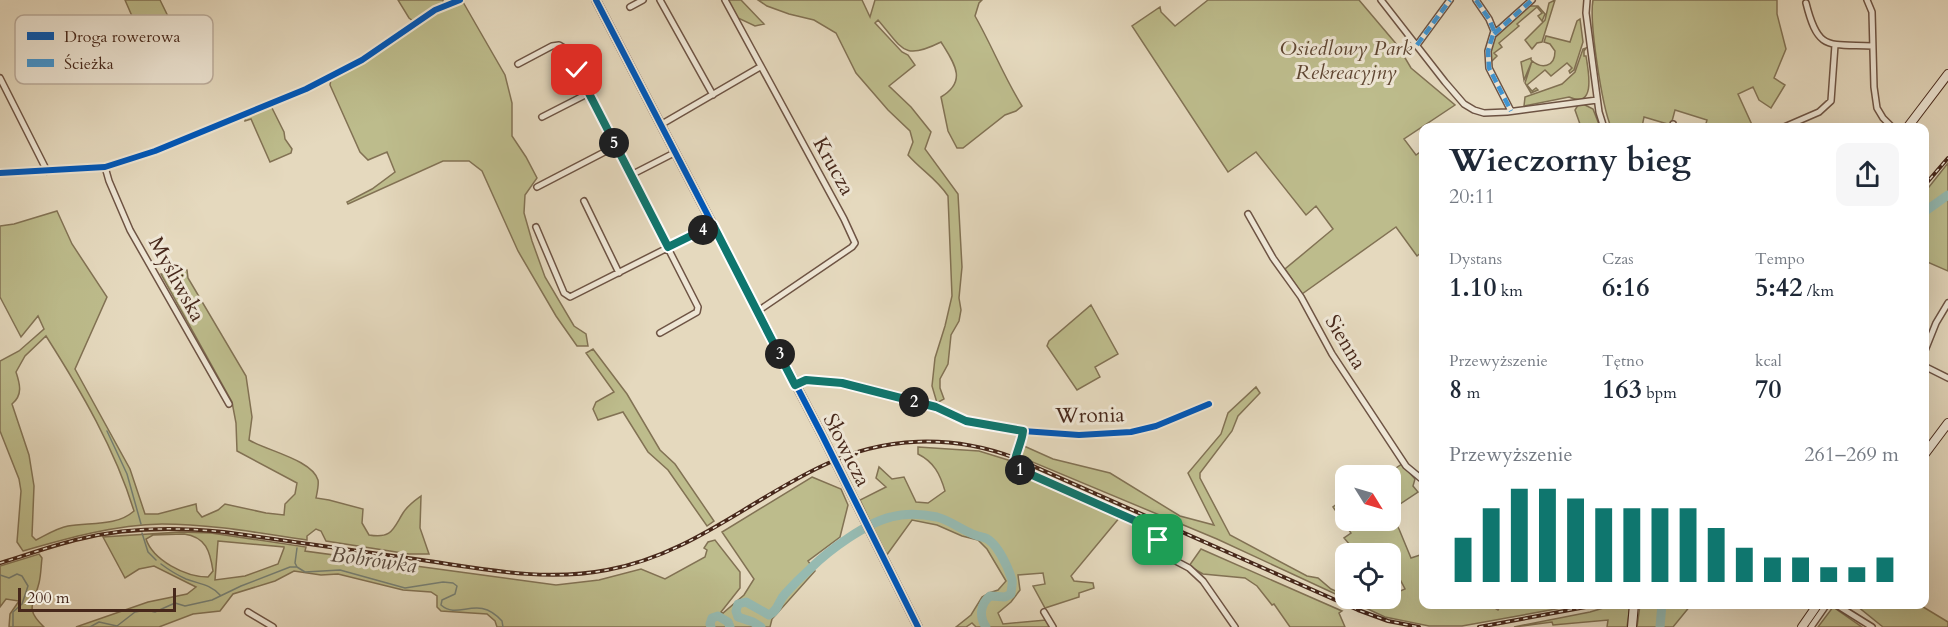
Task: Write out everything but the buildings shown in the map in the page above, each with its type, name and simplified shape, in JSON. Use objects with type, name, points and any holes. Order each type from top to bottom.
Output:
[{"type":"street","name":"Myśliwska","points":[[229,404],[130,230],[105,167],[136,158],[316,85],[362,60],[435,10],[460,0]]},
{"type":"street","name":"Słowicza","points":[[596,0],[662,124],[918,627]]},
{"type":"street","points":[[630,7],[643,0]]},
{"type":"street","points":[[660,0],[713,95]]},
{"type":"street","name":"Krucza","points":[[724,0],[855,243],[812,276],[758,311]]},
{"type":"street","points":[[1381,0],[1445,82],[1464,104],[1474,110],[1484,113],[1511,111],[1597,100]]},
{"type":"street","points":[[1417,45],[1450,0]]},
{"type":"street","points":[[1476,0],[1490,19],[1494,34]]},
{"type":"street","points":[[1511,111],[1488,64],[1488,51],[1494,34],[1532,0]]},
{"type":"street","points":[[1587,0],[1586,13],[1597,100],[1603,123]]},
{"type":"street","points":[[1867,0],[1872,12],[1874,87],[1877,108],[1888,123]]},
{"type":"street","points":[[1806,3],[1815,34],[1826,43],[1872,46]]},
{"type":"street","points":[[518,64],[552,46],[559,45],[567,51],[698,307],[697,312],[660,333]]},
{"type":"street","points":[[1794,123],[1819,112],[1831,100],[1835,45]]},
{"type":"street","points":[[662,124],[760,67]]},
{"type":"street","points":[[1911,123],[1948,74]]},
{"type":"street","points":[[0,78],[47,171]]},
{"type":"street","points":[[542,117],[589,93]]},
{"type":"street","points":[[537,188],[616,146]]},
{"type":"street","points":[[632,175],[676,152]]},
{"type":"street","points":[[584,201],[619,273]]},
{"type":"street","name":"Sienna","points":[[1248,214],[1273,258],[1301,297],[1332,354],[1406,466],[1419,477]]},
{"type":"street","points":[[536,228],[564,293],[570,297],[713,225]]},
{"type":"street","points":[[1929,340],[1948,303]]},
{"type":"street","points":[[1929,368],[1948,378]]},
{"type":"street","name":"Wronia","points":[[795,385],[806,380],[842,383],[936,407],[966,421],[1023,431],[1079,435],[1131,432],[1156,426],[1209,404]]},
{"type":"street","points":[[1929,448],[1948,423]]},
{"type":"street","points":[[1023,431],[1014,467],[1138,522],[1172,559],[1189,568],[1203,581],[1235,627]]},
{"type":"street","points":[[1632,627],[1634,609]]},
{"type":"street","points":[[1802,627],[1815,609]]},
{"type":"street","points":[[1811,627],[1824,609]]},
{"type":"street","points":[[1843,609],[1872,627]]},
{"type":"street","points":[[248,612],[273,627]]},
{"type":"street","points":[[1044,612],[1053,627]]},
{"type":"green space","points":[[125,0],[160,0],[167,15],[132,15]]},
{"type":"green space","points":[[398,0],[443,0],[443,3],[413,21]]},
{"type":"green space","points":[[728,0],[741,0],[764,24],[755,26],[738,18]]},
{"type":"green space","points":[[758,0],[862,0],[870,17],[875,0],[982,0],[975,16],[1022,106],[1005,115],[963,148],[957,148],[948,131],[941,97],[954,85],[956,71],[941,42],[919,51],[911,51],[899,45],[878,20],[875,23],[902,52],[908,55],[915,65],[889,86],[911,107],[931,132],[925,149],[958,194],[962,267],[959,298],[961,310],[959,321],[951,335],[948,364],[940,379],[944,399],[937,403],[932,386],[935,358],[952,296],[948,196],[908,155],[913,142],[910,131],[856,73],[836,33],[814,20],[789,14]]},
{"type":"green space","name":"Osiedlowy Park Rekreacyjny","points":[[1208,0],[1359,0],[1398,46],[1411,68],[1455,105],[1428,123],[1419,123],[1419,129],[1404,139],[1416,155],[1419,153],[1419,254],[1417,256],[1396,227],[1302,294],[1285,269],[1333,229],[1316,206],[1306,215],[1256,152],[1228,172],[1132,26],[1160,7],[1161,12],[1175,26]]},
{"type":"green space","points":[[1555,0],[1542,42],[1537,43],[1532,49],[1525,40],[1545,20],[1549,3]]},
{"type":"green space","points":[[1593,0],[1777,0],[1777,14],[1786,49],[1774,78],[1785,85],[1771,108],[1759,100],[1753,87],[1738,94],[1751,123],[1706,123],[1707,120],[1675,110],[1672,123],[1644,117],[1643,123],[1610,123],[1597,64]]},
{"type":"green space","points":[[463,2],[505,75],[512,103],[512,136],[537,178],[525,195],[524,213],[545,277],[574,326],[586,334],[588,346],[577,346],[556,316],[518,251],[482,171],[469,161],[443,161],[348,204],[347,202],[372,189],[395,172],[387,152],[368,160],[360,152],[330,85],[331,79],[436,12]]},
{"type":"green space","points":[[1528,6],[1538,6],[1545,14],[1542,21],[1538,16],[1542,13],[1537,7],[1499,43],[1502,47],[1494,53],[1497,56],[1492,61],[1489,58],[1494,38]]},
{"type":"green space","points":[[1580,19],[1583,42],[1574,70],[1570,73],[1572,68],[1567,63],[1551,76],[1545,70],[1527,85],[1532,91],[1536,88],[1538,90],[1531,93],[1525,83],[1532,61],[1524,80],[1521,62],[1531,58],[1539,65],[1550,64],[1555,51],[1550,44],[1544,42],[1546,36],[1570,42],[1577,21]]},
{"type":"green space","points":[[1586,48],[1584,56],[1587,62],[1589,86],[1584,98],[1578,100],[1569,97],[1524,106],[1525,97],[1562,84],[1575,72],[1583,49]]},
{"type":"green space","points":[[1583,104],[1593,109],[1598,123],[1580,123],[1575,110],[1578,105]]},
{"type":"green space","points":[[271,106],[284,132],[285,139],[292,149],[291,153],[270,162],[251,119],[245,121],[245,116]]},
{"type":"green space","points":[[1948,163],[1948,271],[1929,263],[1929,187]]},
{"type":"green space","points":[[57,211],[72,244],[107,297],[75,369],[130,469],[145,514],[158,514],[196,504],[197,511],[202,517],[225,504],[284,515],[285,504],[295,494],[297,483],[237,451],[236,423],[232,402],[161,274],[187,270],[188,278],[246,376],[252,417],[249,440],[299,461],[314,473],[318,480],[316,498],[363,509],[362,523],[369,535],[383,536],[391,532],[407,508],[421,496],[420,528],[429,554],[409,554],[326,541],[321,531],[316,529],[307,536],[307,540],[180,524],[144,525],[109,530],[23,551],[17,542],[21,491],[19,479],[0,431],[0,361],[19,351],[44,329],[38,316],[21,337],[0,297],[0,226]],"holes":[[[46,336],[84,399],[107,443],[134,511],[111,522],[64,527],[36,540],[32,536],[34,486],[29,455],[12,404],[19,393],[16,372],[25,356]]]},
{"type":"green space","points":[[1091,305],[1118,354],[1095,367],[1100,377],[1077,390],[1047,346],[1049,341]]},
{"type":"green space","points":[[593,349],[627,394],[660,450],[675,464],[714,521],[707,526],[668,470],[648,452],[623,412],[598,420],[593,409],[596,402],[614,392],[586,353]]},
{"type":"green space","points":[[1256,387],[1260,393],[1238,416],[1232,431],[1200,473],[1200,478],[1230,535],[1307,576],[1318,578],[1335,591],[1335,594],[1217,539],[1018,456],[1024,446],[1053,459],[1110,473],[1180,516],[1214,525],[1188,473],[1221,434],[1228,413]]},
{"type":"green space","points":[[918,447],[979,451],[1008,460],[1125,511],[1071,576],[1074,581],[1093,583],[1094,588],[1079,593],[1079,597],[1045,608],[1033,586],[1045,584],[1043,573],[1018,575],[1020,590],[998,613],[1003,624],[1046,620],[1050,627],[976,627],[972,623],[966,627],[956,627],[971,615],[982,597],[998,590],[1006,581],[987,549],[978,540],[937,525],[912,520],[886,556],[860,500],[886,487],[876,478],[879,467],[892,479],[904,477],[916,502],[928,503],[945,491],[936,469],[918,454]]},
{"type":"green space","points":[[1402,464],[1415,479],[1413,486],[1418,492],[1401,503],[1401,465]]},
{"type":"green space","points":[[812,477],[841,489],[848,505],[840,537],[808,561],[815,571],[772,619],[770,627],[497,627],[495,621],[487,614],[441,611],[437,607],[437,596],[431,592],[403,590],[338,574],[321,575],[294,571],[275,581],[233,594],[220,611],[193,614],[159,627],[76,627],[148,602],[187,594],[196,587],[154,566],[139,569],[125,578],[103,537],[180,532],[211,533],[306,547],[305,551],[556,585],[599,580],[641,569],[665,579],[705,557],[707,550],[704,548],[708,542],[715,540],[740,572],[740,588],[721,612],[723,613],[744,595],[754,579],[722,532]],"holes":[[[184,534],[197,538],[206,546],[213,571],[208,577],[190,574],[171,566],[155,554],[146,539],[153,535]],[[218,541],[284,547],[284,548],[278,564],[245,576],[215,580]]]},
{"type":"green space","points":[[1350,531],[1400,531],[1411,558],[1419,555],[1419,609],[1556,609],[1462,626],[1429,626],[1385,617],[1368,609],[1401,609],[1401,591],[1405,589],[1401,581],[1401,543],[1348,543],[1344,538],[1351,533]]},
{"type":"green space","points":[[1201,549],[1342,611],[1339,613],[1345,627],[1290,627],[1274,604],[1272,605],[1257,586],[1245,578],[1203,574],[1189,566]]},
{"type":"green space","points":[[39,554],[42,558],[41,574],[32,610],[44,627],[9,627],[10,614],[19,601],[6,599],[0,607],[0,566]]},
{"type":"green space","points":[[1600,609],[1629,609],[1627,627],[1607,627],[1608,620],[1553,625],[1552,622],[1514,627]]},
{"type":"green space","points":[[1639,609],[1688,609],[1673,627],[1637,627]]},
{"type":"green space","points":[[1832,609],[1836,609],[1862,627],[1818,627]]},
{"type":"green space","points":[[1861,609],[1927,609],[1948,622],[1948,627],[1883,627]]},
{"type":"waterway","name":"Bobrówka","points":[[1929,208],[1948,195]]},
{"type":"waterway","points":[[107,431],[127,474],[141,524]]},
{"type":"waterway","name":"Bobrówka","points":[[761,627],[738,617],[736,611],[738,604],[746,602],[769,615],[775,611],[783,597],[801,577],[848,538],[881,520],[914,514],[943,519],[987,539],[1001,554],[1012,580],[1011,594],[1005,597],[990,596],[987,599],[982,611],[982,619],[986,627]]},
{"type":"waterway","points":[[142,533],[148,552],[156,560]]},
{"type":"waterway","points":[[297,548],[295,563],[297,567]]},
{"type":"waterway","points":[[161,564],[183,577],[208,586],[220,595]]},
{"type":"waterway","name":"Bobrówka","points":[[90,627],[99,622],[117,626],[135,612],[146,610],[155,612],[175,603],[185,606],[212,600],[290,567],[297,567],[305,572],[340,570],[405,588],[443,582],[453,583],[457,586],[455,594],[442,600],[441,605],[455,610],[484,609],[502,621],[503,627]]},
{"type":"waterway","name":"Bobrówka","points":[[0,575],[9,578],[17,574],[22,576],[28,586],[22,604],[13,612],[13,627]]},
{"type":"waterway","name":"Bobrówka","points":[[1660,627],[1662,609]]},
{"type":"waterway","name":"Bobrówka","points":[[711,627],[712,618],[718,616],[728,622],[730,627]]},
{"type":"railway","points":[[1929,180],[1948,158]]},
{"type":"railway","points":[[0,563],[98,535],[134,530],[188,529],[224,532],[514,573],[561,575],[584,573],[637,563],[692,540],[795,480],[845,456],[893,444],[942,442],[991,450],[1015,458],[1358,610],[1388,621],[1419,627]]},
{"type":"railway","points":[[1479,627],[1575,609]]},
{"type":"marked path","points":[[1417,45],[1450,0]]},
{"type":"marked path","points":[[1476,0],[1494,31],[1488,51],[1489,68],[1511,111]]},
{"type":"marked path","points":[[1494,34],[1532,0]]},
{"type":"cycle path","points":[[0,173],[105,167],[155,151],[306,89],[362,60],[435,10],[460,0]]},
{"type":"cycle path","points":[[596,0],[822,435],[918,627]]},
{"type":"cycle path","points":[[795,385],[806,380],[842,383],[936,407],[966,421],[1023,431],[1079,435],[1131,432],[1156,426],[1209,404]]},
{"type":"route","points":[[577,70],[668,247],[713,225],[795,385],[806,380],[842,383],[936,407],[966,421],[1023,431],[1014,467],[1138,522],[1155,540],[1158,540]]}]
